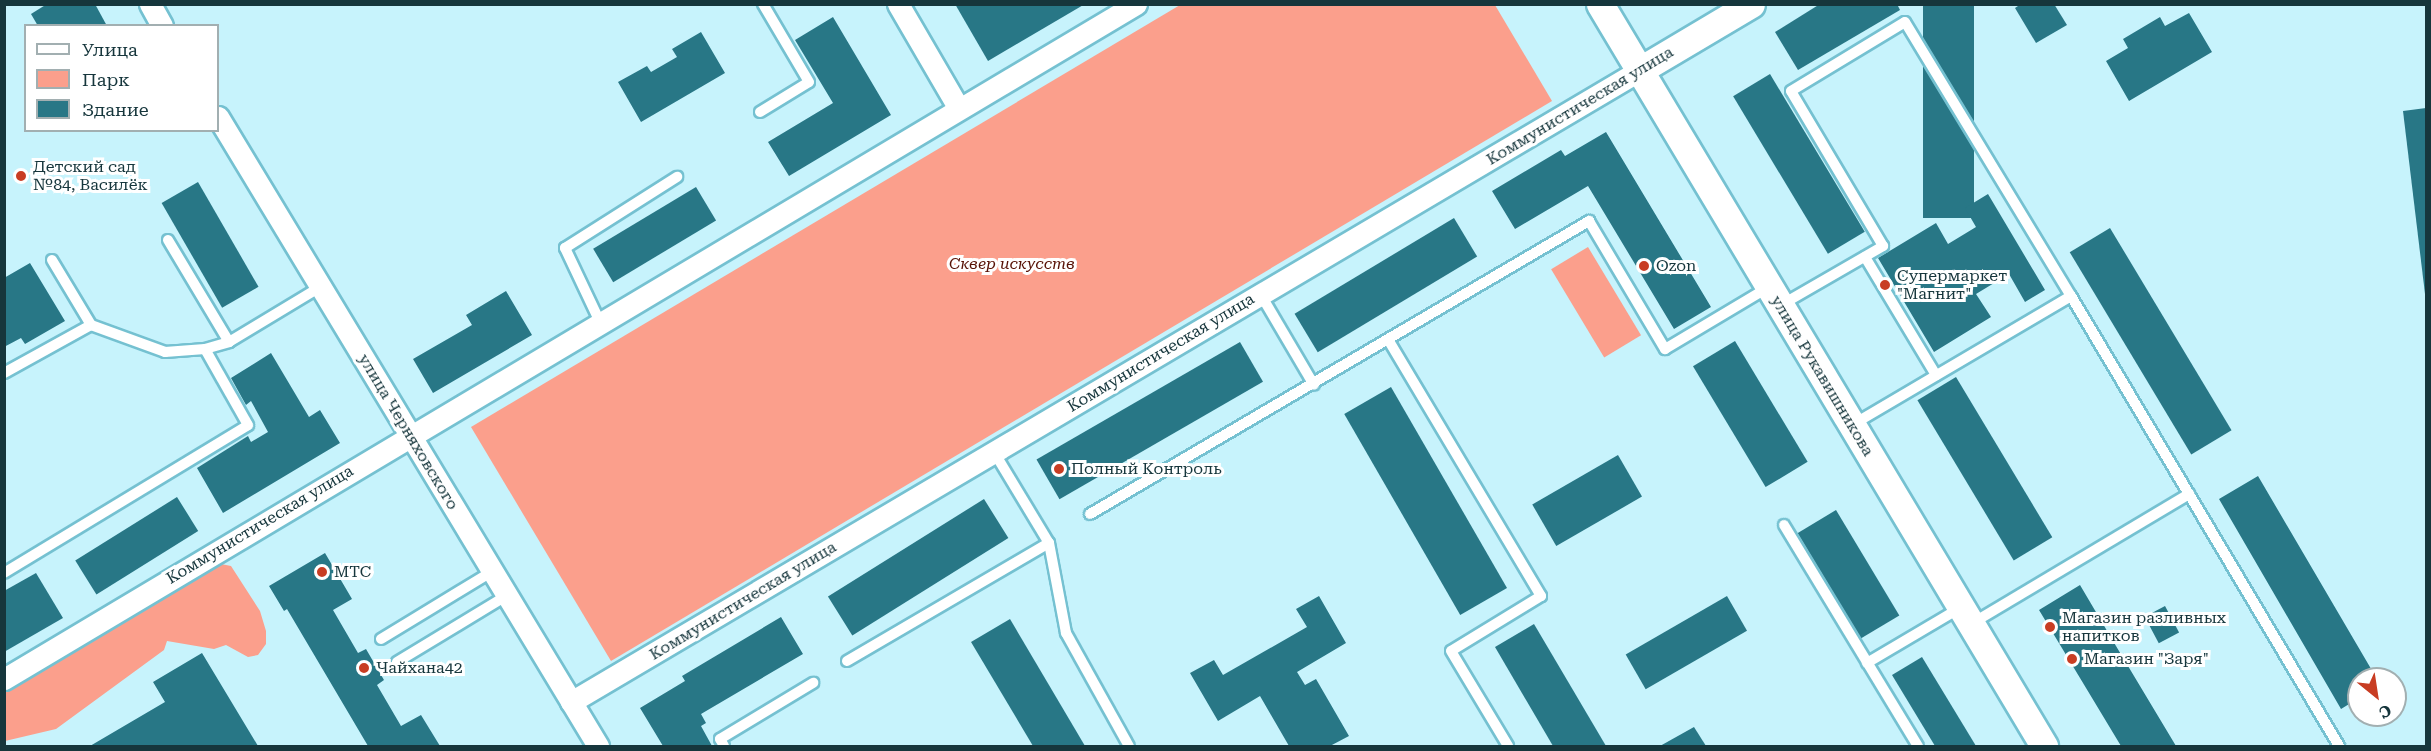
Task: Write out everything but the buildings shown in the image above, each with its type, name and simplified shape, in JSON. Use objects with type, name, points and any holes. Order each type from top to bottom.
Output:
[{"type":"street","points":[[150,4],[161,24]]},
{"type":"street","points":[[898,4],[959,109]]},
{"type":"street","name":"Коммунистическая улица","points":[[4,679],[1136,4]]},
{"type":"street","name":"улица Рукавишникова","points":[[1600,4],[2044,747]]},
{"type":"street","name":"Коммунистическая улица","points":[[571,702],[1751,4]]},
{"type":"street","name":"улица Черняховского","points":[[219,119],[598,747]]},
{"type":"lane","points":[[760,112],[809,82],[763,4]]},
{"type":"lane","points":[[1090,514],[1589,222],[1665,349],[1883,246],[1791,90],[1905,22],[2339,747]]},
{"type":"lane","points":[[600,322],[565,248],[677,177]]},
{"type":"lane","points":[[168,240],[228,342]]},
{"type":"lane","points":[[1865,256],[1936,375]]},
{"type":"lane","points":[[52,260],[91,325],[165,352],[205,349],[228,342],[320,287]]},
{"type":"lane","points":[[1261,294],[1314,385]]},
{"type":"lane","points":[[1852,425],[2071,296]]},
{"type":"lane","points":[[4,373],[91,325]]},
{"type":"lane","points":[[1389,340],[1541,596],[1451,651],[1508,747]]},
{"type":"lane","points":[[4,573],[248,425],[205,349]]},
{"type":"lane","points":[[994,452],[1049,543],[1066,633],[1129,747]]},
{"type":"lane","points":[[1867,663],[1966,616],[2189,494]]},
{"type":"lane","points":[[1784,525],[1918,747]]},
{"type":"lane","points":[[847,661],[1049,543]]},
{"type":"lane","points":[[381,639],[491,572]]},
{"type":"lane","points":[[397,662],[506,596]]},
{"type":"lane","points":[[724,747],[720,739],[813,683]]},
{"type":"green space","name":"Сквер искусств","points":[[1180,5],[1495,5],[1552,101],[611,661],[471,427]]},
{"type":"green space","points":[[1588,247],[1641,335],[1604,357],[1551,269]]},
{"type":"green space","points":[[212,565],[231,566],[260,611],[266,631],[266,644],[258,655],[248,657],[226,645],[214,649],[167,641],[164,650],[56,729],[5,741],[4,689]]},
{"type":"place","name":"Детский сад №84, Василёк","points":[[21,176]]},
{"type":"place","name":"Ozon","points":[[1644,266]]},
{"type":"place","name":"Супермаркет \"Магнит\"","points":[[1885,285]]},
{"type":"place","name":"Полный Контроль","points":[[1059,469]]},
{"type":"place","name":"МТС","points":[[322,572]]},
{"type":"place","name":"Магазин разливных напитков","points":[[2050,627]]},
{"type":"place","name":"Магазин \"Заря\"","points":[[2072,659]]},
{"type":"place","name":"Чайхана42","points":[[364,668]]}]
